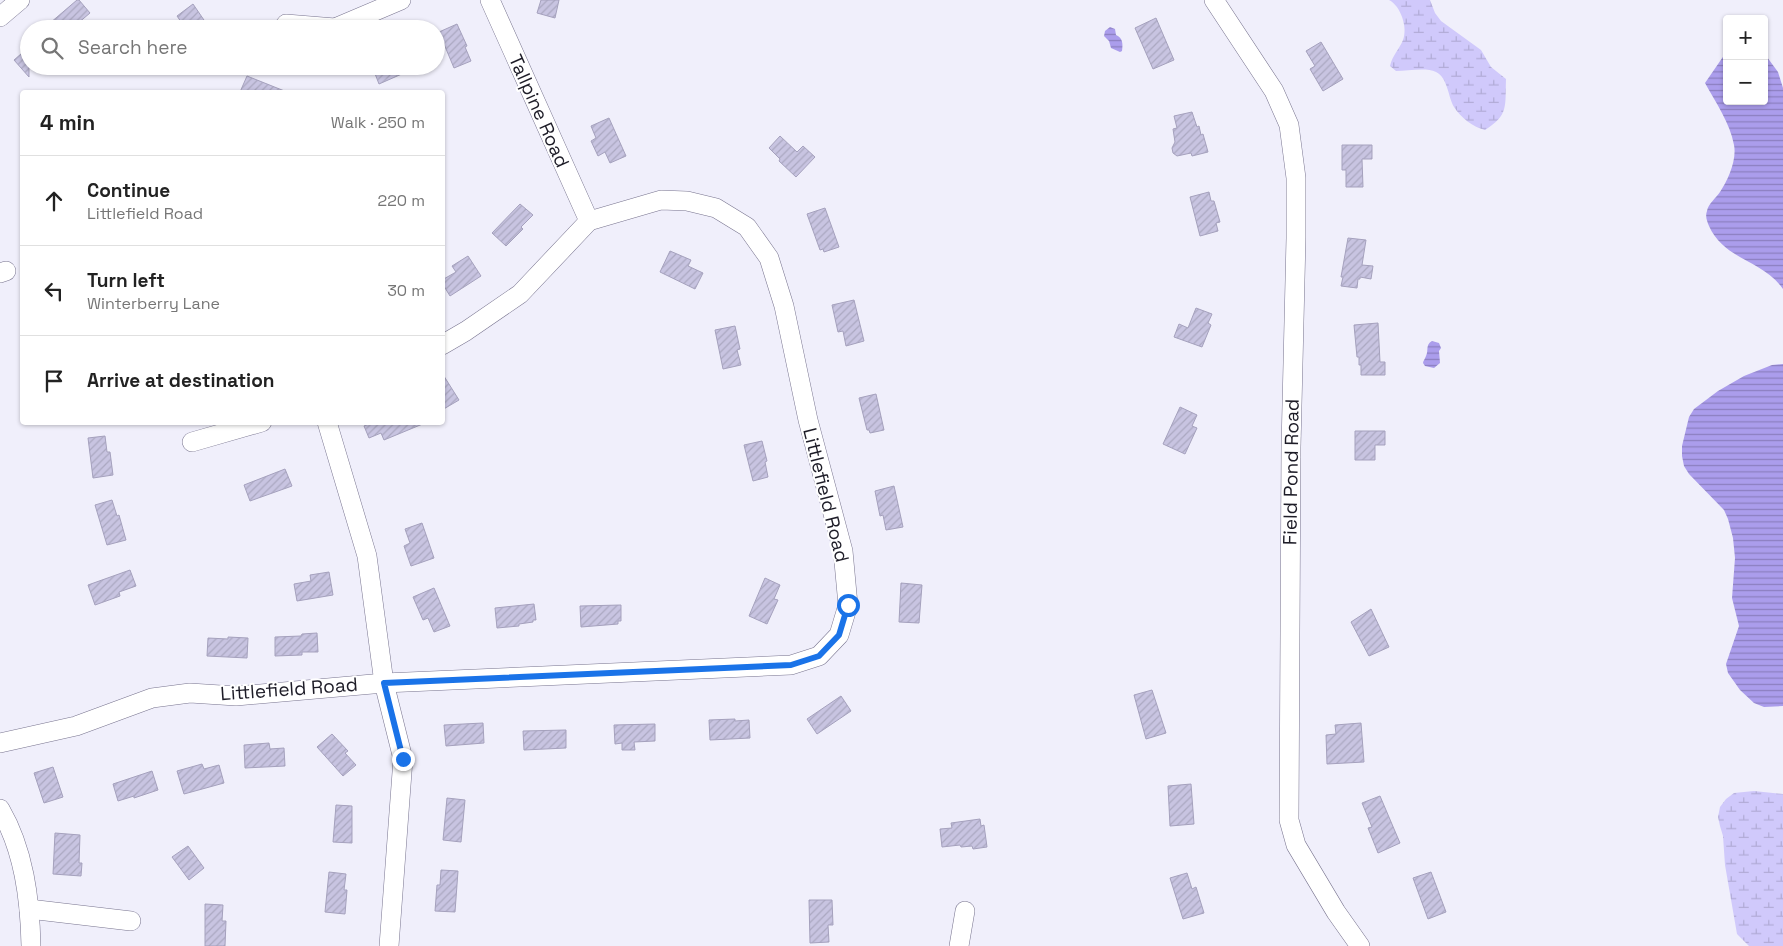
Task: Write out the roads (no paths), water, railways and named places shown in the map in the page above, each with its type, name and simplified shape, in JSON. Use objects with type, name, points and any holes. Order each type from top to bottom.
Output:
[{"type":"street","points":[[0,17],[20,0]]},
{"type":"street","points":[[354,20],[401,0]]},
{"type":"street","name":"Tallpine Road","points":[[490,0],[589,221]]},
{"type":"street","name":"Field Pond Road","points":[[1214,0],[1274,91],[1289,126],[1296,178],[1291,447],[1289,820],[1296,845],[1336,912],[1360,946]]},
{"type":"street","name":"Littlefield Road","points":[[0,743],[76,726],[152,698],[190,693],[236,696],[384,683],[791,665],[819,656],[839,635],[848,605],[843,550],[808,420],[784,306],[769,258],[747,227],[716,208],[687,201],[661,200],[589,221]]},
{"type":"street","points":[[445,343],[520,294],[589,221]]},
{"type":"street","points":[[192,442],[252,425]]},
{"type":"street","points":[[328,425],[366,556],[384,683],[403,759],[389,946]]},
{"type":"street","points":[[0,809],[15,841],[26,882],[31,946]]},
{"type":"street","points":[[29,909],[131,921]]},
{"type":"street","points":[[959,946],[965,911]]}]
